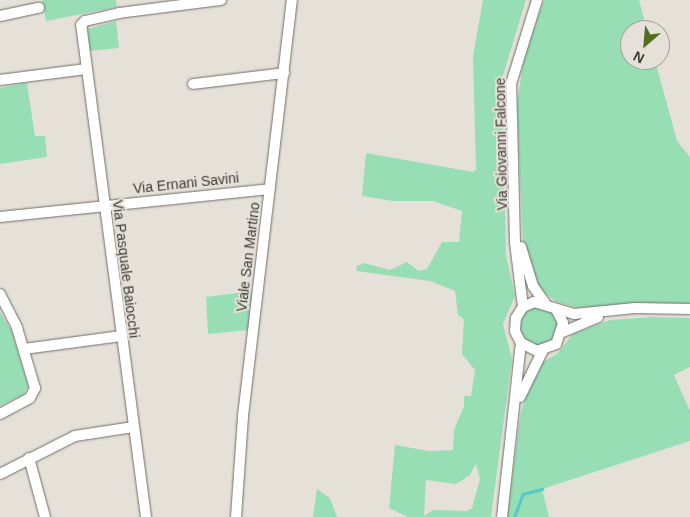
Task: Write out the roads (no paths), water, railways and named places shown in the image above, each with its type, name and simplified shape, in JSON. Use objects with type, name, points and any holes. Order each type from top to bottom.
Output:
[{"type":"street","name":"Via Pasquale Baiocchi","points":[[146,517],[81,24],[119,12],[221,0]]},
{"type":"street","name":"Viale San Martino","points":[[236,517],[243,416],[292,0]]},
{"type":"street","name":"Via Giovanni Falcone","points":[[523,307],[517,232],[511,84],[537,0]]},
{"type":"street","points":[[0,16],[39,8]]},
{"type":"street","points":[[0,80],[86,69]]},
{"type":"street","points":[[193,84],[284,73]]},
{"type":"street","name":"Via Ernani Savini","points":[[0,217],[270,189]]},
{"type":"street","name":"Via Giovanni Falcone","points":[[517,232],[533,286],[545,303]]},
{"type":"street","points":[[0,294],[24,349],[35,388],[30,398],[0,414]]},
{"type":"street","points":[[502,517],[521,343],[514,325],[523,307],[545,303],[556,309],[574,314],[690,309]]},
{"type":"street","points":[[556,309],[563,332]]},
{"type":"street","points":[[513,417],[528,376],[543,350],[556,344],[563,332],[618,311]]},
{"type":"street","points":[[24,349],[121,336]]},
{"type":"street","points":[[521,343],[543,350]]},
{"type":"street","points":[[0,474],[29,458],[81,434],[133,427]]},
{"type":"street","points":[[29,458],[45,517]]},
{"type":"waterway","points":[[514,517],[523,494],[542,489]]}]
